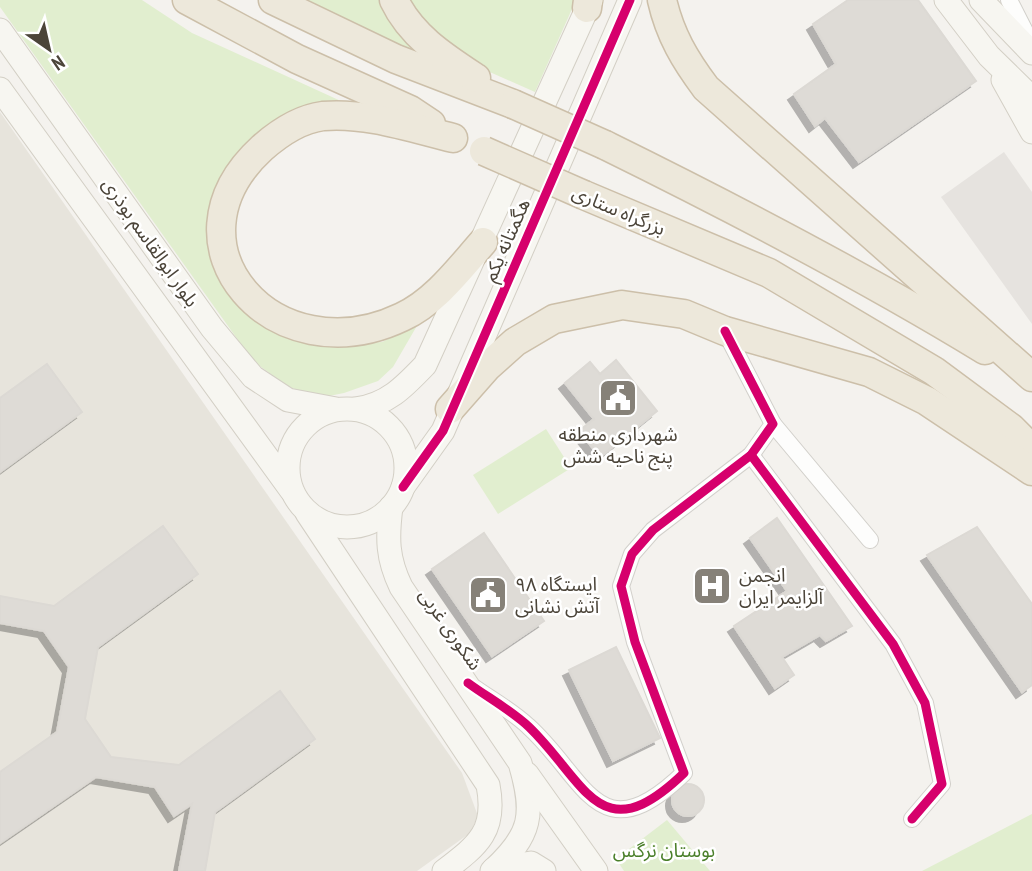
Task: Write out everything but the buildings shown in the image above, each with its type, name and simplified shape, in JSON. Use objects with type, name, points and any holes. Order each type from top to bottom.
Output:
[{"type":"highway","name":"بزرگراه ستاری","points":[[187,0],[297,59],[411,110],[453,138],[769,273],[934,371],[1011,428],[1032,449]]},
{"type":"highway","points":[[273,0],[396,59],[513,104],[605,145],[759,221],[907,303],[1032,378]]},
{"type":"highway","points":[[394,0],[413,29],[429,46],[513,104]]},
{"type":"highway","points":[[662,0],[666,19],[684,58],[706,88],[1032,378]]},
{"type":"highway","points":[[453,138],[353,117],[321,116],[280,131],[251,158],[233,187],[222,218],[225,253],[235,279],[256,305],[281,322],[307,331],[340,334],[367,330],[401,318],[419,308],[483,242]]},
{"type":"highway","points":[[450,409],[487,367],[515,342],[554,320],[589,310],[622,305],[684,314],[725,331],[869,372],[927,401],[1032,471]]},
{"type":"main road","name":"هگمتانه یکم","points":[[397,497],[443,431],[450,409],[630,0]]},
{"type":"main road","points":[[946,0],[989,56],[1032,132]]},
{"type":"main road","points":[[981,0],[1032,53]]},
{"type":"main road","name":"هگمتانه یکم","points":[[346,409],[375,407],[401,391],[425,365],[589,3]]},
{"type":"main road","name":"بلوار ابوالقاسم بوذری","points":[[0,30],[212,328],[253,377],[288,400],[346,409]]},
{"type":"main road","points":[[989,56],[1032,98]]},
{"type":"main road","name":"بلوار ابوالقاسم بوذری","points":[[0,89],[117,254],[291,490]]},
{"type":"main road","points":[[117,254],[145,235]]},
{"type":"main road","points":[[307,513],[327,525],[350,527],[373,521],[397,497],[406,467],[402,446],[384,422],[346,409],[312,419],[294,439],[287,464],[291,490],[488,785],[492,804],[489,826],[477,844],[444,871]]},
{"type":"main road","name":"شکوری غربی","points":[[397,497],[386,543],[390,565],[401,587],[520,763],[530,795],[528,824],[516,847],[493,870]]},
{"type":"main road","points":[[520,763],[596,871]]},
{"type":"main road","points":[[493,870],[531,863],[544,871]]},
{"type":"street","points":[[1009,0],[1032,45]]},
{"type":"street","points":[[725,331],[773,424],[870,540]]},
{"type":"street","points":[[468,683],[528,726],[576,784],[601,807],[633,809],[664,792],[684,773],[635,642],[621,586],[632,554],[653,530],[751,455],[773,424]]},
{"type":"street","points":[[751,455],[893,644],[925,703],[942,785],[912,819]]},
{"type":"shaded area","points":[[0,112],[462,773],[478,816],[470,833],[417,871],[0,871]]},
{"type":"shaded area","points":[[1004,152],[1032,192],[1032,324],[941,197]]},
{"type":"green space","points":[[0,0],[142,0],[192,33],[343,102],[280,119],[214,255],[307,340],[333,345],[382,342],[418,324],[393,367],[378,381],[344,393],[319,398],[287,386],[253,361],[0,7]]},
{"type":"green space","points":[[294,0],[384,0],[449,70]]},
{"type":"green space","points":[[405,0],[576,0],[535,92],[456,57]]},
{"type":"green space","points":[[546,429],[571,468],[498,514],[473,475]]},
{"type":"green space","points":[[1032,814],[1032,871],[922,871],[1030,815]]},
{"type":"green space","name":"بوستان نرگس","points":[[667,820],[710,871],[624,871],[616,859]]},
{"type":"cycle path","points":[[403,487],[443,431],[630,0]]},
{"type":"cycle path","points":[[468,683],[529,727],[581,787],[596,801],[613,809],[632,808],[656,797],[684,773],[635,642],[621,586],[632,554],[653,530],[751,455],[773,424],[725,331]]},
{"type":"cycle path","points":[[751,455],[893,644],[925,703],[942,784],[912,819]]},
{"type":"place","name":"شهرداری منطقه پنج ناحیه شش","points":[[618,398]]},
{"type":"place","name":"انجمن آلزایمر ایران","points":[[712,586]]},
{"type":"place","name":"ایستگاه ۹۸ آتش نشانی","points":[[488,595]]}]
